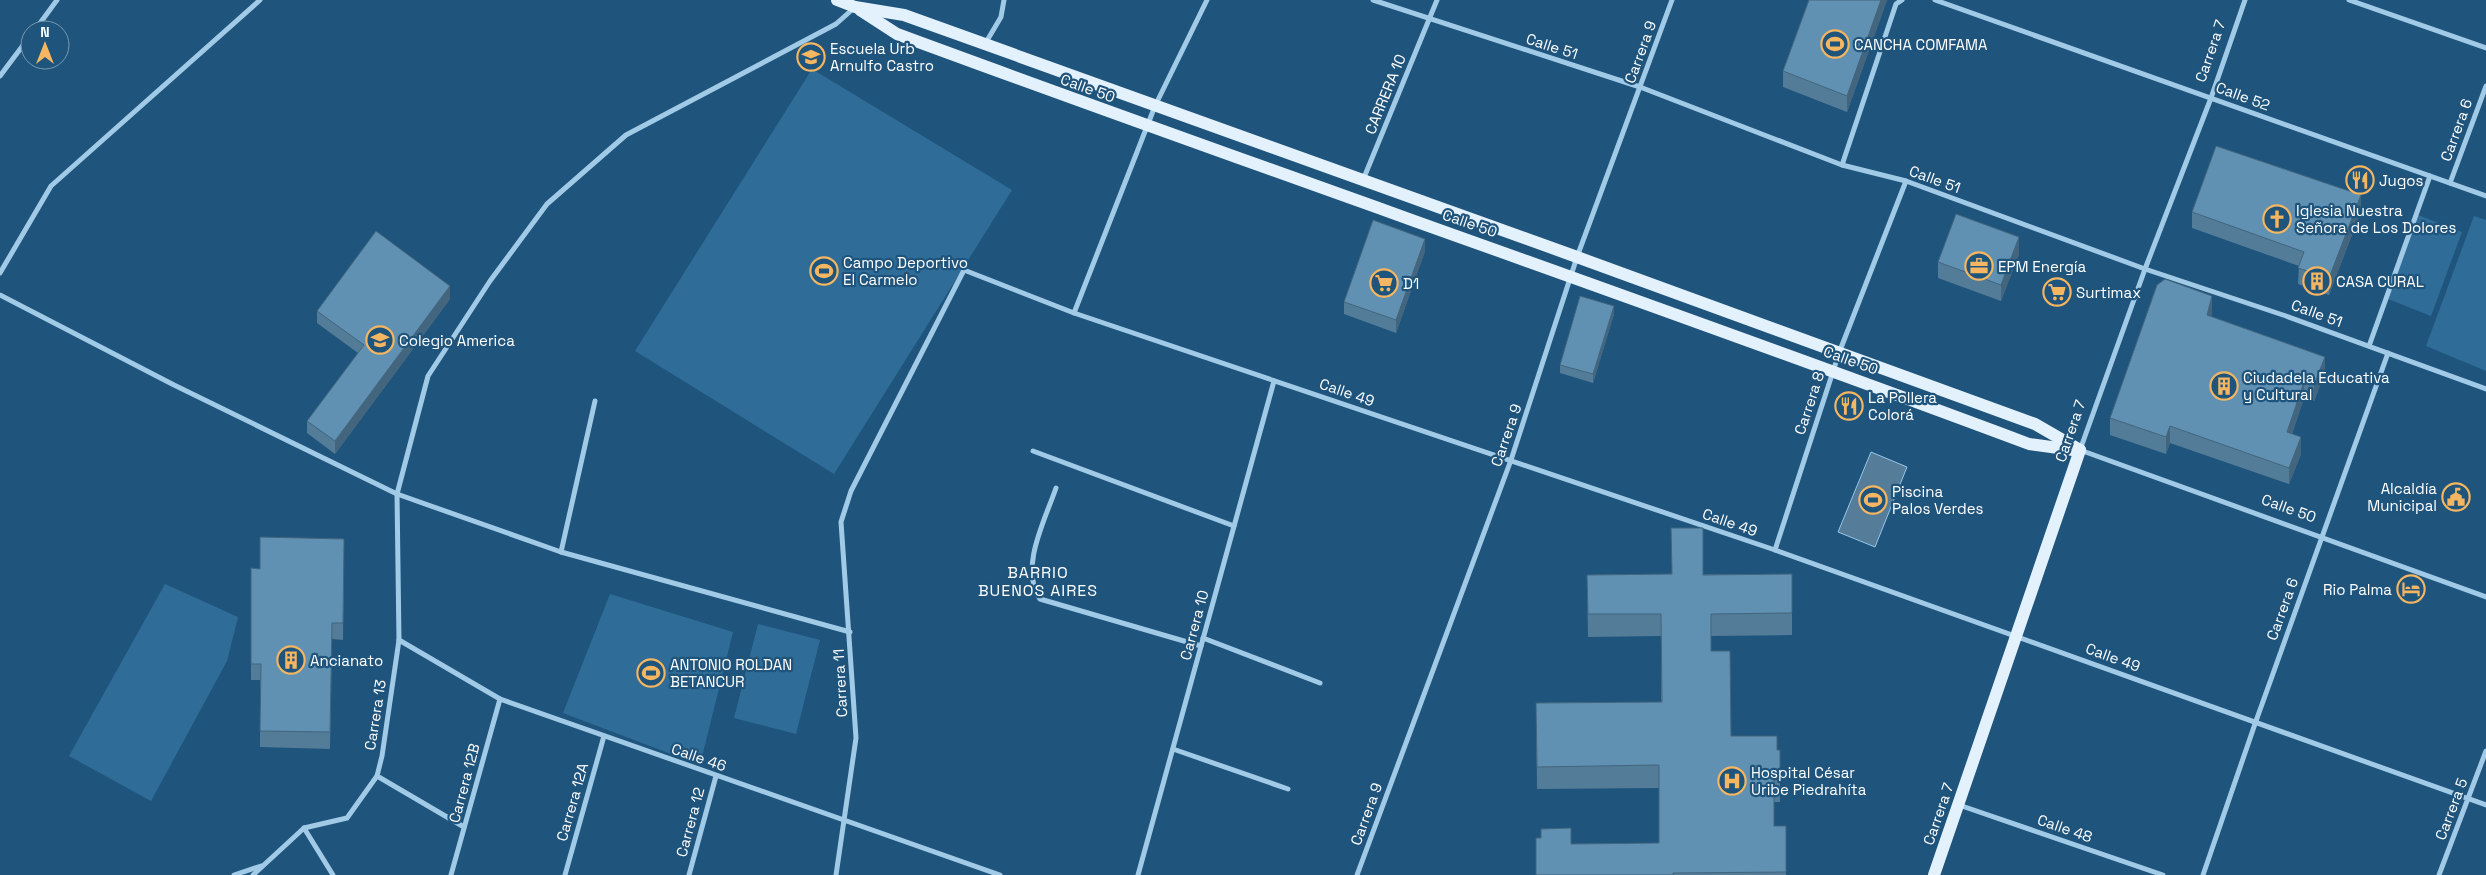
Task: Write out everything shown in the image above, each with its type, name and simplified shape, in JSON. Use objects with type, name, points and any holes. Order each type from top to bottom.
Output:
[{"type":"main road","name":"Calle 50","points":[[837,0],[855,7],[897,34],[1147,126],[1833,370],[2028,444],[2080,450]]},
{"type":"main road","name":"Calle 50","points":[[855,7],[904,15],[1578,257],[2034,424],[2080,450]]},
{"type":"main road","name":"Carrera 7","points":[[1934,875],[2080,450]]},
{"type":"street","points":[[42,20],[57,0]]},
{"type":"street","points":[[0,273],[51,186],[260,0]]},
{"type":"street","points":[[985,44],[1001,17],[1004,0]]},
{"type":"street","points":[[1074,313],[1155,106],[1207,0]]},
{"type":"street","name":"Calle 51","points":[[1373,0],[1640,88],[1842,165],[1906,181],[2145,269],[2369,346],[2486,389]]},
{"type":"street","points":[[1430,19],[1437,0]]},
{"type":"street","name":"Carrera 9","points":[[1357,875],[1510,460],[1578,257],[1672,0]]},
{"type":"street","points":[[1842,165],[1896,4],[1902,0]]},
{"type":"street","name":"Calle 52","points":[[1935,0],[2486,196]]},
{"type":"street","name":"Carrera 7","points":[[2080,450],[2145,269],[2211,98],[2245,0]]},
{"type":"street","points":[[2348,0],[2486,48]]},
{"type":"street","name":"Carrera 13","points":[[253,875],[304,828],[347,818],[377,776],[399,640],[397,494],[428,376],[490,281],[548,204],[626,135],[836,24],[855,7]]},
{"type":"street","name":"CARRERA 10","points":[[1363,180],[1430,19]]},
{"type":"street","points":[[0,76],[20,49]]},
{"type":"street","name":"Carrera 6","points":[[2450,183],[2486,86]]},
{"type":"street","name":"Carrera 6","points":[[2369,346],[2430,176]]},
{"type":"street","name":"Carrera 8","points":[[1775,550],[1839,353],[1906,181]]},
{"type":"street","name":"Calle 49","points":[[964,270],[1074,313],[1775,550],[2486,805]]},
{"type":"street","name":"Carrera 11","points":[[836,875],[846,819],[856,738],[841,522],[851,491],[964,270]]},
{"type":"street","points":[[0,295],[174,385],[397,494],[561,552],[850,632]]},
{"type":"street","name":"Carrera 6","points":[[2203,875],[2388,353]]},
{"type":"street","name":"Carrera 10","points":[[1138,875],[1274,381]]},
{"type":"street","points":[[561,552],[595,401]]},
{"type":"street","name":"Calle 50","points":[[2080,450],[2486,597]]},
{"type":"street","points":[[1033,451],[1234,526]]},
{"type":"street","points":[[1056,488],[1030,568],[1032,588],[1040,599],[1201,646]]},
{"type":"street","points":[[1203,638],[1320,683]]},
{"type":"street","name":"Calle 46","points":[[399,640],[500,698],[1000,875]]},
{"type":"street","name":"Carrera 12B","points":[[452,875],[500,698]]},
{"type":"street","name":"Carrera 12A","points":[[564,875],[604,736]]},
{"type":"street","points":[[1173,749],[1288,789]]},
{"type":"street","name":"Carrera 5","points":[[2440,875],[2486,752]]},
{"type":"street","points":[[377,776],[464,827]]},
{"type":"street","name":"Carrera 12","points":[[689,875],[716,776]]},
{"type":"street","name":"Calle 48","points":[[1959,804],[2163,875]]},
{"type":"street","points":[[304,828],[333,875]]},
{"type":"street","points":[[234,875],[261,866]]},
{"type":"shaded area","name":"Campo Deportivo El Carmelo","points":[[812,69],[1012,190],[834,474],[635,351]]},
{"type":"shaded area","points":[[2418,215],[2462,232],[2431,316],[2388,299]]},
{"type":"shaded area","points":[[2474,216],[2486,220],[2486,371],[2426,346]]},
{"type":"shaded area","name":"Piscina Palos Verdes","points":[[1871,452],[1907,467],[1875,547],[1838,532]]},
{"type":"shaded area","points":[[165,584],[238,617],[227,661],[151,801],[69,756]]},
{"type":"shaded area","name":"ANTONIO ROLDAN BETANCUR","points":[[610,594],[733,632],[700,765],[563,713]]},
{"type":"shaded area","points":[[758,624],[820,640],[796,734],[734,718]]},
{"type":"building","name":"CANCHA COMFAMA","points":[[1809,0],[1881,0],[1847,96],[1783,71]]},
{"type":"building","name":"Iglesia Nuestra Señora de Los Dolores","points":[[2216,146],[2361,195],[2329,278],[2298,268],[2304,252],[2192,212]]},
{"type":"building","name":"EPM Energía","points":[[1956,214],[2019,237],[2001,285],[1938,262]]},
{"type":"building","name":"D1","points":[[1373,220],[1425,239],[1396,320],[1344,302]]},
{"type":"building","name":"Colegio America","points":[[376,231],[450,286],[335,441],[307,421],[364,345],[317,311]]},
{"type":"building","name":"Ciudadela Educativa y Cultural","points":[[2165,279],[2212,296],[2207,315],[2325,357],[2314,385],[2304,382],[2287,432],[2301,437],[2289,468],[2170,426],[2166,437],[2110,418],[2157,285]]},
{"type":"building","points":[[1580,296],[1614,306],[1593,374],[1560,365]]},
{"type":"building","points":[[1671,528],[1703,528],[1703,575],[1792,574],[1792,613],[1711,614],[1711,651],[1730,651],[1731,736],[1777,736],[1777,750],[1780,750],[1780,779],[1774,779],[1774,826],[1786,826],[1786,872],[1673,873],[1673,875],[1536,875],[1536,838],[1541,838],[1541,829],[1571,828],[1571,844],[1659,843],[1659,765],[1537,767],[1536,703],[1662,702],[1661,614],[1588,614],[1587,575],[1672,574]]},
{"type":"building","name":"Ancianato","points":[[260,537],[344,539],[343,623],[332,623],[330,732],[260,731],[261,664],[251,664],[251,568],[260,569]]},
{"type":"place","name":"CANCHA COMFAMA","points":[[1835,44]]},
{"type":"place","name":"Escuela Urb Arnulfo Castro","points":[[811,57]]},
{"type":"place","name":"Jugos","points":[[2360,180]]},
{"type":"place","name":"Iglesia Nuestra Señora de Los Dolores","points":[[2277,219]]},
{"type":"place","name":"EPM Energía","points":[[1979,266]]},
{"type":"place","name":"Campo Deportivo El Carmelo","points":[[824,271]]},
{"type":"place","name":"CASA CURAL","points":[[2317,281]]},
{"type":"place","name":"D1","points":[[1384,283]]},
{"type":"place","name":"Surtimax","points":[[2057,292]]},
{"type":"place","name":"Colegio America","points":[[380,340]]},
{"type":"place","name":"Ciudadela Educativa y Cultural","points":[[2224,386]]},
{"type":"place","name":"La Pollera Colorá","points":[[1849,406]]},
{"type":"place","name":"Alcaldía Municipal","points":[[2456,497]]},
{"type":"place","name":"Piscina Palos Verdes","points":[[1873,500]]},
{"type":"place","name":"Rio Palma","points":[[2411,589]]},
{"type":"place","name":"Ancianato","points":[[291,660]]},
{"type":"place","name":"ANTONIO ROLDAN BETANCUR","points":[[651,673]]},
{"type":"place","name":"Hospital César Uribe Piedrahíta","points":[[1732,781]]},
{"type":"district","name":"BARRIO BUENOS AIRES","points":[[1038,581]]}]
